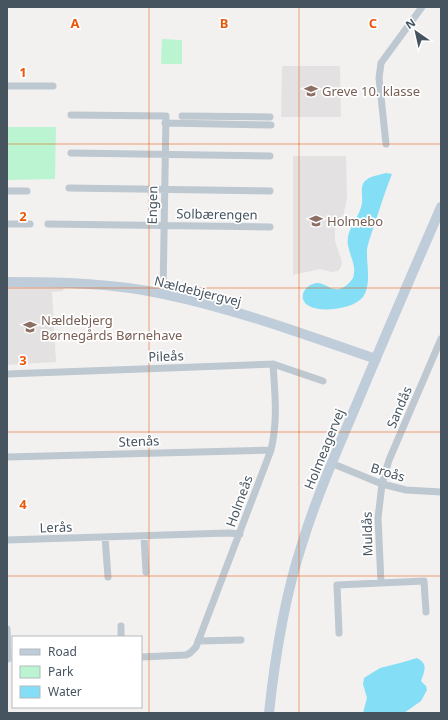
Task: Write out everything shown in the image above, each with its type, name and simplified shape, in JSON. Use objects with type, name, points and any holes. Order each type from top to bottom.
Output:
[{"type":"street","points":[[386,144],[379,78],[381,63],[422,7]]},
{"type":"street","points":[[7,86],[53,86]]},
{"type":"street","points":[[71,115],[166,120],[267,121],[182,116]]},
{"type":"street","name":"Engen","points":[[163,294],[166,120]]},
{"type":"street","points":[[71,153],[270,156]]},
{"type":"street","name":"Solbærengen","points":[[69,188],[270,191]]},
{"type":"street","points":[[7,190],[27,191]]},
{"type":"street","name":"Holmeagervej","points":[[269,713],[278,641],[301,545],[313,509],[331,463],[441,207]]},
{"type":"street","points":[[7,224],[30,224]]},
{"type":"street","name":"Solbærengen","points":[[48,224],[270,227]]},
{"type":"street","name":"Nældebjergvej","points":[[7,282],[78,283],[114,286],[163,294],[218,307],[277,325],[376,359]]},
{"type":"street","name":"Sandås","points":[[382,484],[389,460],[441,340]]},
{"type":"street","name":"Pileås","points":[[7,374],[273,364],[323,381]]},
{"type":"street","name":"Holmeås","points":[[142,657],[186,655],[193,650],[198,641],[271,450],[275,434],[276,412],[273,364]]},
{"type":"street","name":"Stenås","points":[[7,457],[271,450]]},
{"type":"street","name":"Broås","points":[[331,463],[382,484],[406,490],[441,492]]},
{"type":"street","name":"Muldås","points":[[381,583],[378,518],[382,484]]},
{"type":"street","name":"Lerås","points":[[7,540],[228,533],[240,534]]},
{"type":"street","points":[[144,536],[146,572]]},
{"type":"street","points":[[105,537],[108,577]]},
{"type":"street","points":[[339,633],[337,585],[424,581],[426,612]]},
{"type":"street","points":[[121,626],[121,636]]},
{"type":"street","points":[[7,629],[9,659]]},
{"type":"street","points":[[198,641],[241,640]]},
{"type":"shaded area","name":"Greve 10. klasse","points":[[282,66],[340,66],[341,117],[281,117]]},
{"type":"shaded area","name":"Holmebo","points":[[293,156],[346,156],[347,198],[344,213],[335,229],[335,241],[342,262],[338,271],[332,272],[320,269],[293,275]]},
{"type":"shaded area","name":"Nældebjerg Børnegårds Børnehave","points":[[7,286],[64,288],[63,291],[52,292],[56,362],[7,365]]},
{"type":"green space","points":[[162,39],[182,40],[182,64],[161,64]]},
{"type":"green space","points":[[7,127],[56,127],[55,179],[7,180]]},
{"type":"water","points":[[386,173],[392,174],[367,249],[368,280],[366,292],[359,301],[337,309],[321,309],[309,306],[304,300],[303,294],[307,288],[313,284],[317,283],[337,289],[347,285],[353,278],[354,265],[348,245],[348,239],[361,208],[363,184],[369,178]]},
{"type":"water","points":[[417,658],[423,663],[425,668],[421,681],[426,686],[427,690],[421,701],[404,713],[363,713],[367,698],[363,684],[364,678],[380,668]]},
{"type":"place","name":"Greve 10. klasse","points":[[311,91]]},
{"type":"place","name":"Holmebo","points":[[316,221]]},
{"type":"place","name":"Nældebjerg Børnegårds Børnehave","points":[[30,327]]}]
